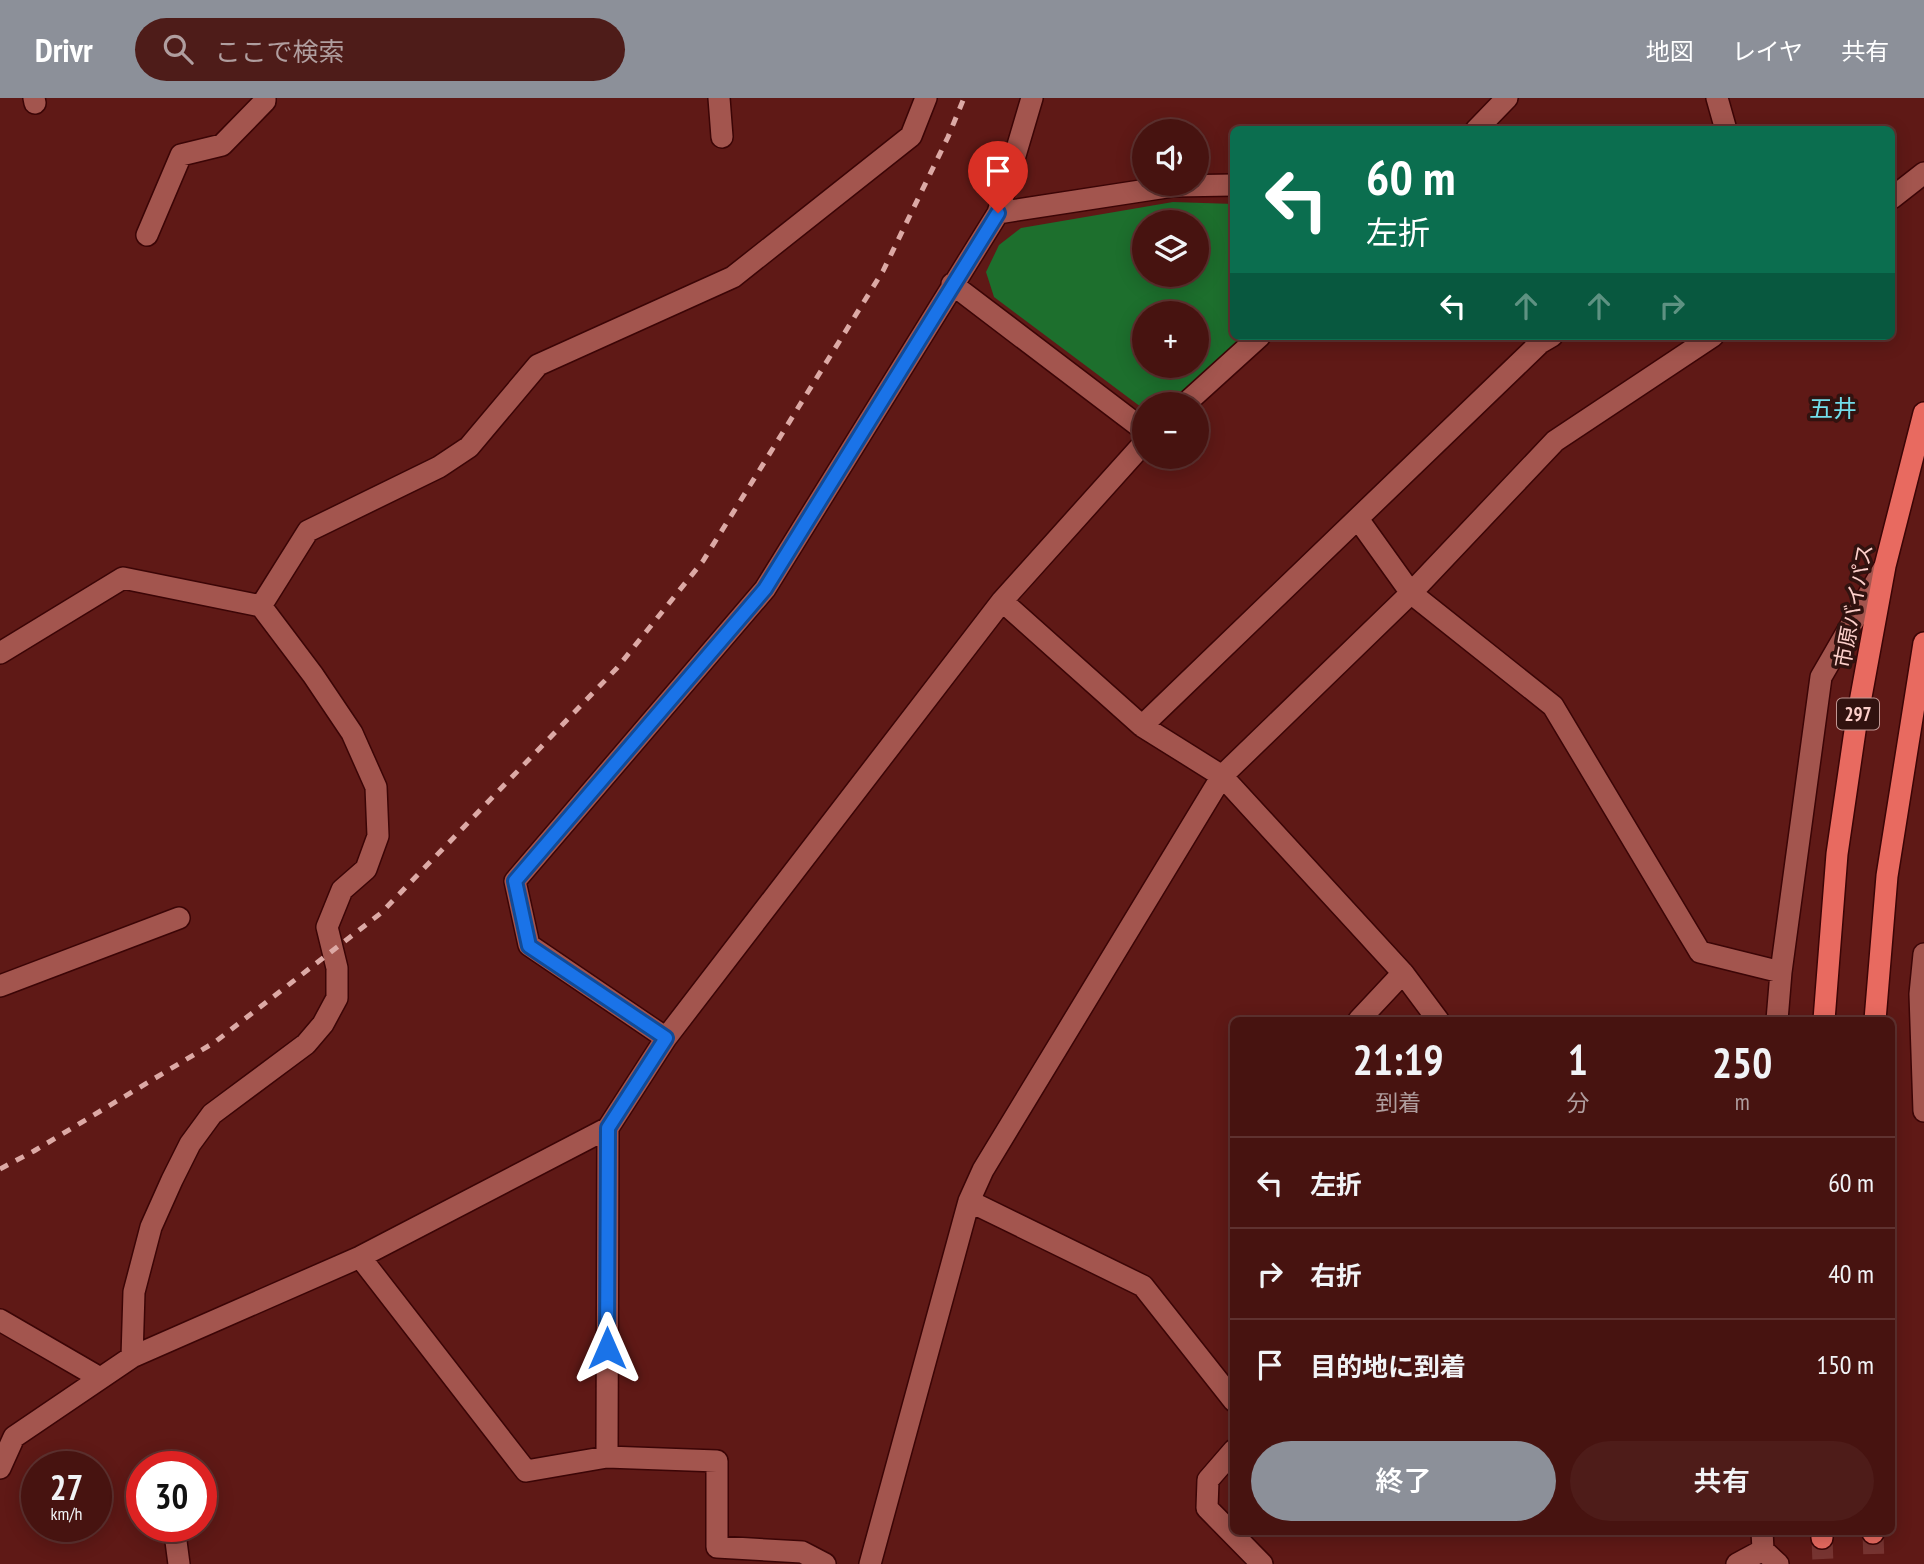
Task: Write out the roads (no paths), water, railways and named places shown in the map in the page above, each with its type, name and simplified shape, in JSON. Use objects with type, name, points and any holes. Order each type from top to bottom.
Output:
[{"type":"highway","name":"市原バイパス","points":[[1824,1017],[1837,854],[1856,724],[1885,566],[1924,414]]},
{"type":"highway","name":"297","points":[[1875,1017],[1887,876],[1924,643]]},
{"type":"street","points":[[147,235],[181,155],[222,145],[265,98]]},
{"type":"street","points":[[719,98],[722,136]]},
{"type":"street","points":[[261,606],[308,531],[439,467],[469,447],[538,365],[733,277],[911,136],[926,98]]},
{"type":"street","points":[[666,1038],[529,946],[515,881],[765,589],[998,213],[1032,98]]},
{"type":"street","points":[[1480,126],[1507,98]]},
{"type":"street","points":[[1717,98],[1725,126]]},
{"type":"street","points":[[1895,196],[1924,173]]},
{"type":"street","points":[[998,213],[1173,186],[1230,185]]},
{"type":"street","points":[[953,284],[1132,421]]},
{"type":"street","points":[[1198,392],[1256,340]]},
{"type":"street","points":[[1142,726],[1546,340]]},
{"type":"street","points":[[870,1564],[968,1202],[983,1170],[1222,776],[1411,593],[1555,441],[1707,340]]},
{"type":"street","points":[[0,1468],[14,1437],[132,1357],[360,1257],[608,1128],[666,1038],[1002,601],[1132,456]]},
{"type":"street","points":[[1358,519],[1411,593],[1553,706],[1700,952],[1780,972]]},
{"type":"street","points":[[1777,1017],[1780,972],[1821,677],[1885,566]]},
{"type":"street","points":[[0,653],[123,578],[261,606],[352,733],[376,787],[378,836],[366,869],[342,890],[327,927],[337,968],[337,998],[324,1024],[306,1044],[212,1114],[190,1144],[151,1227],[134,1292],[132,1357]]},
{"type":"street","points":[[1002,601],[1142,726],[1222,776],[1403,974],[1436,1017]]},
{"type":"street","points":[[0,986],[179,918]]},
{"type":"street","points":[[1924,954],[1920,994],[1924,1111]]},
{"type":"street","points":[[1362,1017],[1403,974]]},
{"type":"street","points":[[607,1457],[608,1128]]},
{"type":"street","points":[[968,1202],[1143,1286],[1230,1396]]},
{"type":"street","points":[[360,1257],[526,1471],[607,1457],[717,1461],[717,1547],[802,1552],[825,1564]]},
{"type":"street","points":[[0,1320],[100,1378]]},
{"type":"street","points":[[1230,1455],[1208,1480],[1206,1508],[1230,1532]]},
{"type":"street","points":[[1233,1535],[1262,1564]]},
{"type":"street","points":[[176,1542],[179,1564]]},
{"type":"street","points":[[1737,1564],[1768,1549]]},
{"type":"tunnel","points":[[1873,1535],[1874,1564]]},
{"type":"tunnel","points":[[1822,1538],[1823,1564]]},
{"type":"railway","points":[[0,1169],[215,1042],[381,913],[617,668],[703,561],[883,271],[964,98]]},
{"type":"district","name":"五井","points":[[1833,409]]}]
